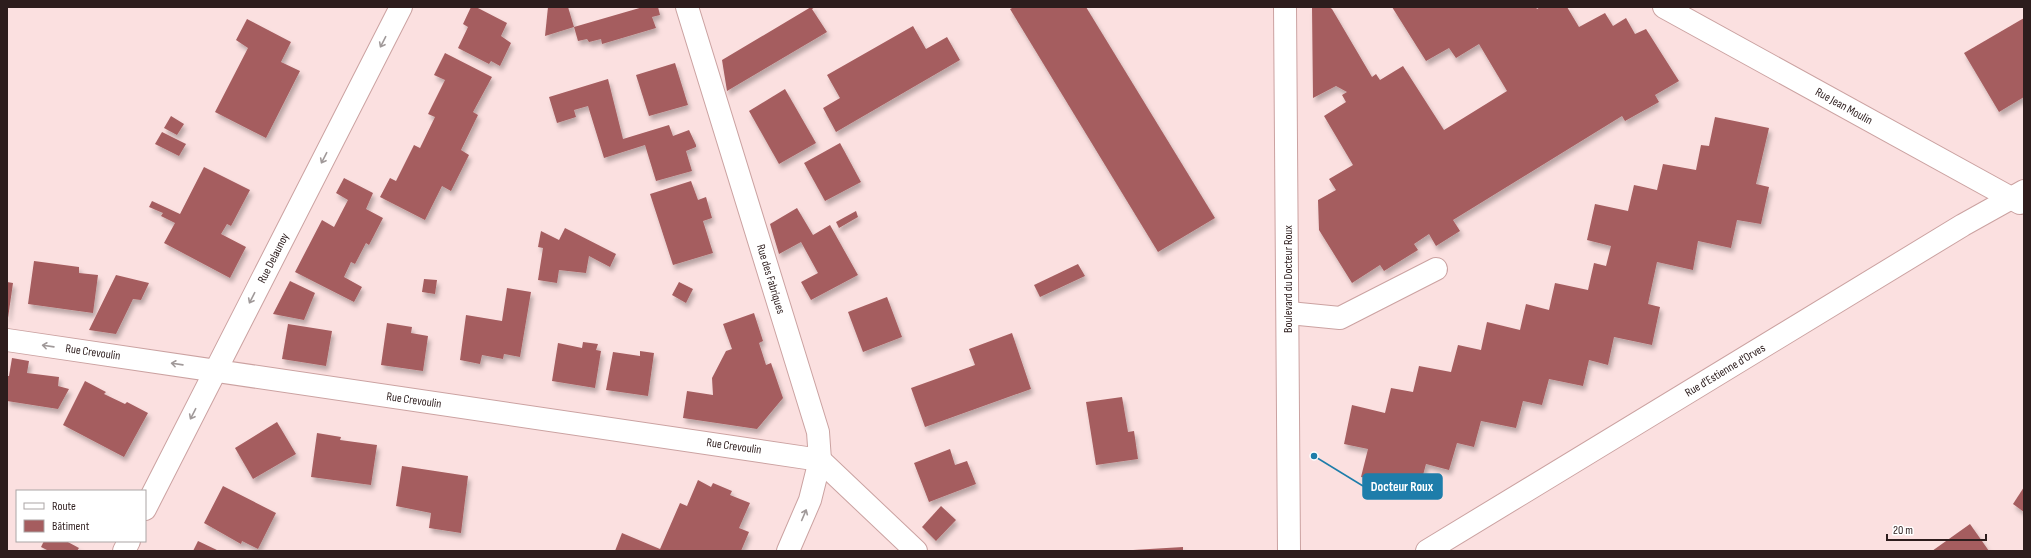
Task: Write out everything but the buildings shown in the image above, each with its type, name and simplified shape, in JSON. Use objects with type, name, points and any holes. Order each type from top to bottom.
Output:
[{"type":"street","name":"Rue Delaunoy","points":[[146,507],[401,7]]},
{"type":"street","name":"Rue des Fabriques","points":[[687,7],[818,432],[820,460],[810,500],[788,551]]},
{"type":"street","name":"Boulevard du Docteur Roux","points":[[1285,7],[1289,313],[1289,551]]},
{"type":"street","name":"Rue Jean Moulin","points":[[1664,7],[2019,198]]},
{"type":"street","name":"Rue d'Estienne d'Orves","points":[[1427,551],[2019,198]]},
{"type":"street","points":[[1289,313],[1340,318],[1436,269]]},
{"type":"street","name":"Rue Crevoulin","points":[[7,340],[784,453],[820,460]]},
{"type":"street","points":[[820,460],[916,551]]},
{"type":"street","points":[[124,551],[128,542]]},
{"type":"place","name":"Docteur Roux","points":[[1314,456]]}]
